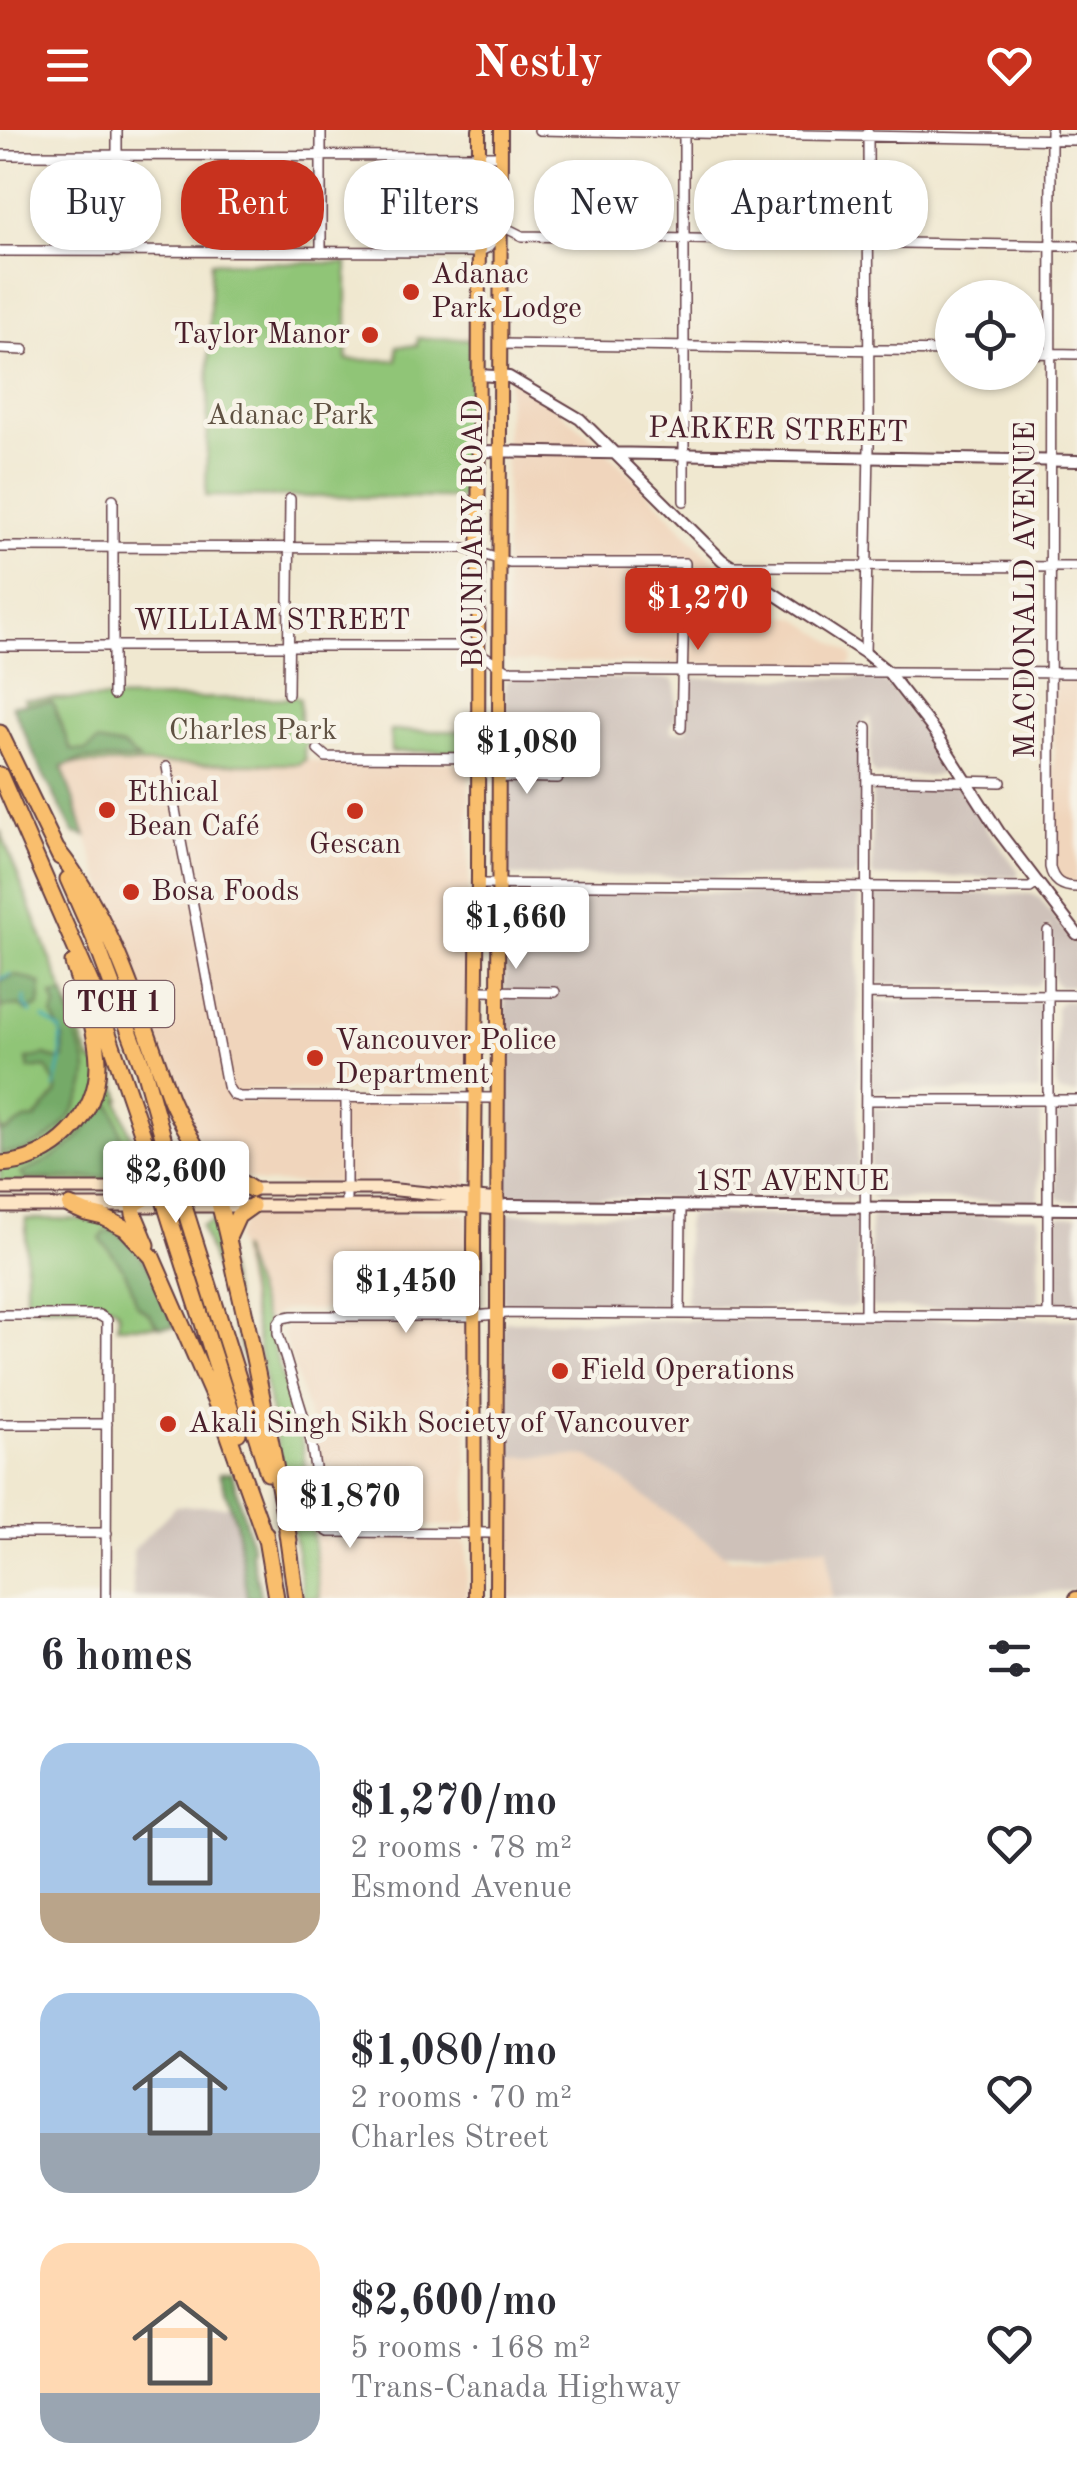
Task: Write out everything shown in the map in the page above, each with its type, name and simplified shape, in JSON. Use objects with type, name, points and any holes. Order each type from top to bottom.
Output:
[{"type":"highway","name":"TCH 1","points":[[0,733],[57,850],[144,1070],[289,1540],[296,1598]]},
{"type":"highway","name":"TCH 1","points":[[0,774],[92,986],[152,1162],[250,1472],[268,1543],[276,1598]]},
{"type":"highway","points":[[57,850],[74,871],[103,923],[175,1110],[215,1189],[258,1368],[289,1540]]},
{"type":"highway","points":[[0,1164],[35,1157],[61,1142],[89,1105],[96,1078],[94,1037],[49,888]]},
{"type":"highway","points":[[202,1157],[252,1198],[228,1238]]},
{"type":"highway","points":[[168,1189],[142,1199],[133,1206],[134,1214],[224,1419],[268,1543]]},
{"type":"highway","points":[[70,1206],[125,1228],[152,1257]]},
{"type":"main road","name":"BOUNDARY ROAD","points":[[475,1598],[479,130]]},
{"type":"main road","name":"BOUNDARY ROAD","points":[[500,160],[501,130]]},
{"type":"main road","name":"BOUNDARY ROAD","points":[[496,1598],[501,1204],[500,250]]},
{"type":"main road","points":[[0,1189],[215,1189],[252,1198],[346,1206],[501,1204]]},
{"type":"main road","points":[[0,1206],[220,1206],[252,1198],[346,1189],[418,1191],[475,1202]]},
{"type":"main road","points":[[475,1418],[498,1418]]},
{"type":"street","points":[[117,252],[118,130]]},
{"type":"street","points":[[320,130],[321,252]]},
{"type":"street","points":[[479,130],[501,130]]},
{"type":"street","points":[[539,130],[1051,135],[1077,140]]},
{"type":"street","points":[[684,131],[684,500]]},
{"type":"street","points":[[868,133],[868,160]]},
{"type":"street","name":"MACDONALD AVENUE","points":[[1051,135],[1050,870],[1060,883],[1077,887]]},
{"type":"street","points":[[0,155],[500,156]]},
{"type":"street","points":[[514,233],[694,240]]},
{"type":"street","points":[[514,239],[522,236]]},
{"type":"street","points":[[928,244],[1077,246]]},
{"type":"street","points":[[0,252],[481,250]]},
{"type":"street","points":[[866,653],[868,250]]},
{"type":"street","points":[[500,344],[935,352]]},
{"type":"street","points":[[0,350],[24,350]]},
{"type":"street","points":[[1045,354],[1077,354]]},
{"type":"street","points":[[479,375],[512,378],[580,419],[730,566],[866,653],[888,672],[935,732],[999,832],[1077,934]]},
{"type":"street","points":[[587,452],[594,432]]},
{"type":"street","name":"PARKER STREET","points":[[479,451],[1077,461]]},
{"type":"street","points":[[634,473],[638,454]]},
{"type":"street","points":[[112,499],[112,695]]},
{"type":"street","points":[[288,694],[290,499]]},
{"type":"street","points":[[0,547],[468,548],[510,563],[685,563],[681,728]]},
{"type":"street","points":[[730,566],[1077,566]]},
{"type":"street","name":"WILLIAM STREET","points":[[0,646],[468,646],[506,670],[1077,673]]},
{"type":"street","points":[[865,1315],[867,727]]},
{"type":"street","points":[[318,750],[326,757],[498,758]]},
{"type":"street","points":[[167,767],[231,1093],[240,1097],[498,1098]]},
{"type":"street","points":[[498,777],[558,778]]},
{"type":"street","points":[[867,780],[1001,782]]},
{"type":"street","points":[[478,884],[1030,888],[1037,883]]},
{"type":"street","points":[[1048,931],[1048,1316]]},
{"type":"street","points":[[477,991],[556,992]]},
{"type":"street","points":[[866,994],[1077,995]]},
{"type":"street","points":[[346,1097],[346,1206]]},
{"type":"street","points":[[866,1100],[1077,1100]]},
{"type":"street","name":"1ST AVENUE","points":[[501,1204],[1077,1209]]},
{"type":"street","points":[[680,1314],[681,1207]]},
{"type":"street","points":[[498,1533],[324,1529],[311,1441],[279,1337],[278,1324],[282,1318],[498,1314],[1077,1316]]},
{"type":"street","points":[[0,1315],[99,1315],[108,1323],[106,1598]]},
{"type":"street","points":[[0,1424],[107,1424]]},
{"type":"street","points":[[0,1533],[107,1533]]},
{"type":"shaded area","points":[[509,377],[589,435],[725,574],[689,573],[688,617],[795,617],[850,653],[852,663],[509,662],[505,657]]},
{"type":"shaded area","points":[[1060,677],[1077,677],[1077,882],[1061,880],[1054,866],[1054,683]]},
{"type":"shaded area","points":[[509,678],[672,679],[676,685],[676,718],[671,732],[687,731],[688,684],[692,678],[881,678],[919,724],[947,768],[933,776],[876,775],[870,767],[871,716],[863,723],[859,871],[854,877],[508,876],[504,872],[505,683]]},
{"type":"shaded area","points":[[306,759],[469,766],[469,1083],[462,1090],[248,1089],[243,1102],[465,1102],[469,1107],[468,1180],[461,1190],[396,1184],[262,1183],[235,1175],[217,1163],[182,1116],[61,764],[300,764]]},
{"type":"shaded area","points":[[884,782],[960,786],[1018,870],[1018,877],[874,877],[872,789]]},
{"type":"shaded area","points":[[510,892],[858,895],[856,1198],[505,1196],[505,897]]},
{"type":"shaded area","points":[[875,893],[1039,897],[1077,947],[1077,986],[1059,986],[1054,982],[1050,927],[1045,928],[1044,973],[1036,986],[873,984],[871,899]]},
{"type":"shaded area","points":[[873,1001],[1038,1002],[1039,1091],[875,1092],[871,1086]]},
{"type":"shaded area","points":[[1062,1001],[1077,1001],[1077,1094],[1060,1093],[1056,1088],[1056,1007]]},
{"type":"shaded area","points":[[874,1108],[1037,1109],[1041,1116],[1039,1198],[873,1199],[870,1113]]},
{"type":"shaded area","points":[[1063,1108],[1077,1108],[1077,1201],[1060,1200],[1056,1195],[1056,1115]]},
{"type":"shaded area","points":[[465,1213],[467,1305],[459,1309],[286,1310],[272,1318],[251,1318],[235,1239],[247,1214]]},
{"type":"shaded area","points":[[507,1213],[672,1215],[672,1304],[505,1304],[503,1219]]},
{"type":"shaded area","points":[[692,1214],[855,1216],[857,1305],[690,1306],[686,1301],[686,1219]]},
{"type":"shaded area","points":[[875,1215],[1037,1216],[1039,1307],[873,1308],[870,1219]]},
{"type":"shaded area","points":[[1060,1216],[1077,1216],[1077,1310],[1059,1309],[1055,1303],[1055,1221]]},
{"type":"shaded area","points":[[1077,1319],[1077,1590],[981,1598],[832,1598],[828,1547],[724,1554],[589,1456],[505,1457],[506,1321]]},
{"type":"shaded area","points":[[286,1324],[465,1324],[465,1524],[327,1523],[315,1437],[284,1335]]},
{"type":"shaded area","points":[[589,1456],[731,1559],[829,1546],[832,1598],[502,1598],[502,1577],[506,1585],[505,1457]]},
{"type":"shaded area","points":[[176,1506],[229,1506],[241,1539],[253,1598],[133,1598],[133,1550]]},
{"type":"shaded area","points":[[316,1533],[327,1538],[460,1539],[467,1545],[467,1598],[318,1598]]},
{"type":"green space","name":"Adanac Park","points":[[211,262],[347,263],[347,360],[397,360],[397,346],[417,346],[418,338],[470,339],[470,498],[206,496]]},
{"type":"green space","name":"Charles Park","points":[[287,698],[300,699],[300,731],[313,739],[305,745],[306,759],[300,764],[61,764],[24,699]]},
{"type":"green space","points":[[52,702],[71,750],[86,751],[97,742],[124,747],[139,760],[84,759],[62,767],[86,836],[74,833],[12,705]]},
{"type":"green space","points":[[390,731],[466,731],[466,751],[391,752]]},
{"type":"green space","points":[[0,830],[90,1059],[103,1070],[103,1045],[148,1183],[0,1183]]},
{"type":"green space","points":[[16,975],[40,983],[39,1006],[27,1011],[20,1006],[0,1010],[0,981]]},
{"type":"green space","points":[[65,994],[87,1065],[84,1090],[74,1110],[52,1135],[26,1150],[0,1154],[0,1128],[5,1132],[25,1120],[35,1119],[56,1094],[57,1088],[46,1067],[29,1069],[27,1059],[46,1055],[64,1058],[52,996]]},
{"type":"green space","points":[[111,1104],[124,1151],[122,1177],[25,1179],[21,1173],[66,1148],[84,1131],[98,1108]]},
{"type":"green space","points":[[26,1219],[79,1219],[121,1231],[177,1326],[117,1326],[119,1317],[113,1306],[26,1306]]},
{"type":"green space","points":[[216,1220],[249,1368],[201,1226]]},
{"type":"green space","points":[[114,1230],[144,1261],[175,1327],[158,1327],[136,1304],[123,1269],[100,1239],[105,1232]]},
{"type":"green space","points":[[240,1248],[302,1443],[320,1598],[304,1598]]},
{"type":"green space","points":[[232,1473],[261,1598],[247,1598],[236,1522],[219,1474]]},
{"type":"waterway","points":[[0,979],[11,974]]},
{"type":"waterway","points":[[25,997],[31,1013]]},
{"type":"waterway","points":[[44,1018],[61,1031],[61,1060],[55,1088]]},
{"type":"place","name":"Adanac Park Lodge","points":[[411,292]]},
{"type":"place","name":"Taylor Manor","points":[[370,335]]},
{"type":"place","name":"Ethical Bean Café","points":[[107,810]]},
{"type":"place","name":"Gescan","points":[[355,811]]},
{"type":"place","name":"Bosa Foods","points":[[131,892]]},
{"type":"place","name":"Vancouver Police Department","points":[[315,1058]]},
{"type":"place","name":"Field Operations","points":[[560,1371]]},
{"type":"place","name":"Akali Singh Sikh Society of Vancouver","points":[[168,1424]]}]
